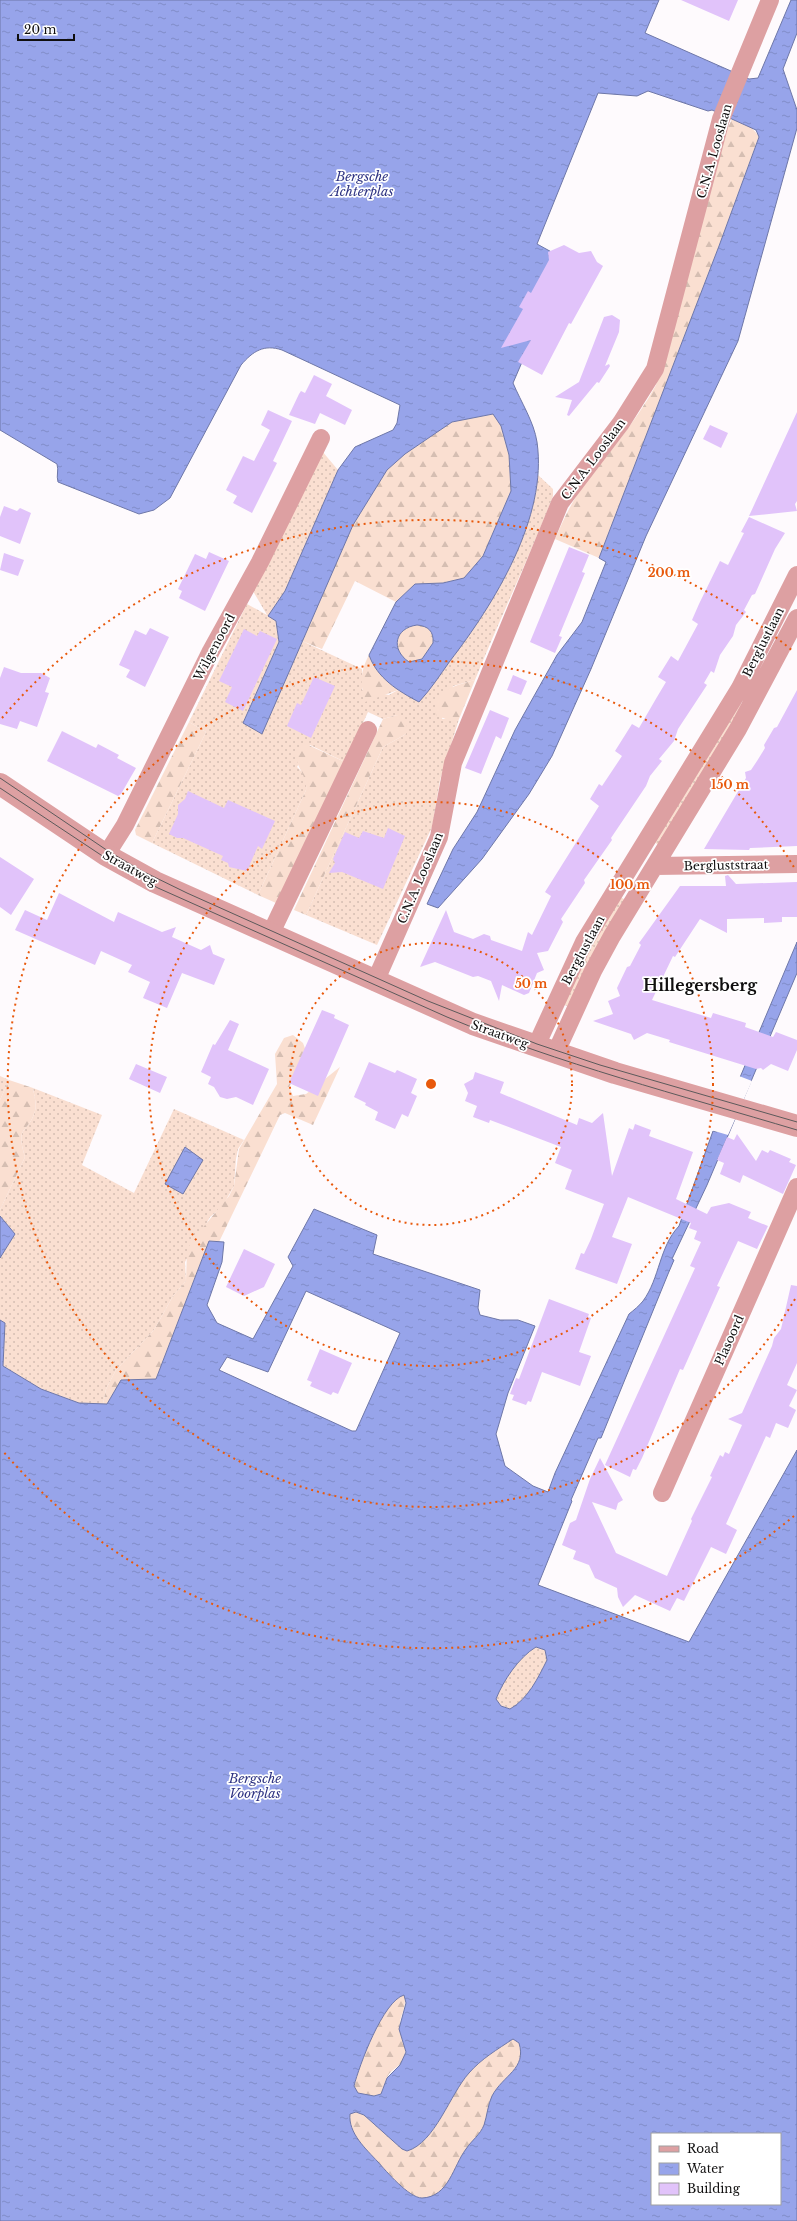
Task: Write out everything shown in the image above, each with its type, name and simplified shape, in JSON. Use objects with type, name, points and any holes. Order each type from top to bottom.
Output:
[{"type":"street","name":"C.N.A. Looslaan","points":[[375,982],[439,837],[453,763],[560,503],[621,422],[655,369],[721,119],[770,0]]},
{"type":"street","name":"Wilgenoord","points":[[106,855],[125,825],[211,651],[260,562],[321,438]]},
{"type":"street","name":"Berglustlaan","points":[[532,1046],[537,1044],[584,942],[740,688],[797,576]]},
{"type":"street","name":"Berglustlaan","points":[[558,1055],[557,1050],[593,971],[756,697],[797,618]]},
{"type":"street","name":"Berglustlaan","points":[[740,688],[756,697]]},
{"type":"street","points":[[270,935],[368,730]]},
{"type":"street","name":"Straatweg","points":[[0,784],[106,855],[155,882],[375,982],[473,1024],[558,1055],[797,1126]]},
{"type":"street","points":[[638,856],[655,866]]},
{"type":"street","name":"Bergluststraat","points":[[655,866],[797,864]]},
{"type":"street","name":"Plasoord","points":[[662,1493],[797,1187]]},
{"type":"green space","points":[[732,119],[750,126],[759,136],[719,246],[599,558],[555,539],[579,492],[629,427],[656,385],[722,140]]},
{"type":"green space","points":[[493,414],[501,426],[509,455],[511,491],[483,556],[464,578],[443,583],[415,584],[396,602],[355,581],[322,649],[302,641],[353,525],[387,470],[405,454],[452,422]]},
{"type":"green space","points":[[322,451],[338,470],[285,591],[268,616],[276,621],[279,642],[243,722],[262,733],[302,641],[362,669],[362,690],[389,695],[398,690],[419,701],[458,649],[493,596],[508,568],[531,508],[538,475],[553,489],[553,496],[544,519],[475,680],[453,686],[442,719],[459,719],[440,780],[432,827],[377,945],[306,915],[383,747],[406,734],[397,715],[383,719],[368,712],[345,762],[310,745],[297,767],[305,777],[306,790],[258,895],[152,843],[206,732],[189,722],[247,604],[267,615],[253,591]]},
{"type":"green space","points":[[417,625],[430,630],[433,643],[422,659],[409,662],[399,651],[397,645],[398,640],[404,630]]},
{"type":"green space","points":[[369,655],[373,665],[398,690],[365,702],[362,689],[362,672]]},
{"type":"green space","points":[[475,680],[459,719],[448,720],[436,715],[435,707],[437,700],[446,690]]},
{"type":"green space","points":[[739,703],[744,705],[660,846],[654,842]]},
{"type":"green space","points":[[397,715],[405,719],[407,726],[406,734],[383,747],[306,915],[294,910],[383,719]]},
{"type":"green space","points":[[189,722],[206,732],[152,843],[136,835],[135,830]]},
{"type":"green space","points":[[306,744],[345,762],[276,903],[258,895],[306,790],[306,784],[298,763],[297,752],[300,746]]},
{"type":"green space","points":[[619,896],[627,901],[570,1007],[562,1004],[577,968]]},
{"type":"green space","points":[[293,1035],[303,1043],[307,1054],[289,1087],[293,1096],[306,1094],[340,1067],[313,1125],[285,1113],[280,1115],[219,1242],[209,1241],[156,1379],[121,1380],[107,1404],[103,1404],[106,1389],[116,1370],[154,1330],[173,1296],[186,1281],[187,1251],[191,1242],[229,1196],[234,1186],[239,1149],[277,1084],[275,1054],[284,1038]]},
{"type":"green space","points":[[0,1076],[9,1080],[0,1100]]},
{"type":"green space","points":[[9,1080],[33,1088],[36,1108],[32,1119],[22,1134],[22,1147],[25,1157],[0,1210],[0,1100]]},
{"type":"green space","points":[[33,1088],[102,1115],[82,1165],[134,1193],[174,1109],[244,1140],[238,1149],[234,1186],[222,1207],[210,1217],[185,1262],[186,1281],[173,1296],[154,1330],[116,1370],[106,1389],[103,1404],[79,1403],[41,1389],[3,1366],[5,1323],[0,1320],[0,1258],[15,1234],[0,1216],[0,1210],[25,1157],[21,1139],[22,1134],[32,1119],[36,1108]]},
{"type":"green space","points":[[536,1647],[545,1650],[548,1659],[536,1681],[522,1700],[516,1705],[510,1709],[501,1706],[496,1699],[503,1685],[518,1663]]},
{"type":"green space","points":[[404,1995],[405,2005],[400,2026],[405,2048],[405,2056],[399,2065],[389,2074],[381,2094],[373,2096],[358,2093],[354,2086],[366,2050],[373,2035],[388,2009],[396,2000]]},
{"type":"green space","points":[[513,2039],[519,2043],[521,2052],[517,2066],[492,2096],[482,2129],[461,2156],[449,2180],[438,2193],[431,2197],[422,2198],[411,2194],[404,2189],[368,2152],[351,2128],[349,2114],[356,2112],[364,2115],[402,2149],[407,2151],[417,2146],[434,2128],[469,2073],[490,2054]]},
{"type":"water","name":"Bergsche Achterplas","points":[[0,0],[659,0],[645,33],[749,79],[758,78],[791,0],[797,0],[797,33],[783,69],[797,110],[797,128],[738,341],[646,536],[591,669],[552,756],[529,794],[482,859],[438,908],[427,904],[453,849],[477,812],[515,730],[557,655],[582,622],[606,562],[599,558],[719,246],[759,137],[756,130],[712,110],[708,111],[648,91],[637,96],[598,93],[537,244],[566,260],[513,383],[530,420],[537,442],[538,471],[534,500],[526,529],[500,586],[484,613],[428,692],[419,702],[389,683],[377,670],[369,655],[396,602],[415,584],[443,583],[464,578],[483,556],[511,491],[509,455],[501,426],[493,414],[452,422],[405,454],[387,470],[353,525],[262,734],[243,723],[279,642],[276,621],[268,616],[285,591],[338,470],[355,447],[393,430],[397,423],[400,405],[282,350],[276,348],[264,348],[259,350],[241,365],[170,498],[154,510],[139,514],[58,482],[57,464],[0,430]],"holes":[[[417,625],[430,630],[433,643],[422,659],[409,662],[399,651],[397,645],[398,640],[404,630]]]},
{"type":"water","name":"Bergsche Voorplas","points":[[797,942],[797,973],[707,1185],[672,1259],[674,1260],[601,1438],[598,1438],[571,1500],[572,1501],[538,1585],[689,1642],[797,1450],[797,2221],[0,2221],[0,1320],[5,1323],[3,1366],[41,1389],[79,1403],[107,1404],[121,1380],[156,1379],[209,1241],[224,1242],[222,1262],[207,1305],[217,1323],[253,1339],[293,1266],[288,1257],[314,1209],[377,1235],[373,1254],[480,1290],[478,1308],[480,1315],[500,1320],[518,1320],[535,1326],[508,1393],[496,1434],[505,1466],[533,1486],[548,1492],[555,1473],[629,1314],[641,1303],[649,1292],[667,1243],[679,1226],[713,1131],[717,1132]],"holes":[[[306,1291],[400,1333],[356,1431],[352,1431],[219,1370],[227,1357],[268,1372]],[[536,1647],[545,1650],[547,1660],[532,1688],[522,1700],[510,1709],[501,1706],[496,1699],[503,1685],[518,1663]],[[404,1995],[406,2003],[399,2029],[406,2052],[400,2065],[387,2078],[381,2094],[374,2096],[358,2093],[354,2086],[366,2050],[373,2035],[388,2009],[396,2000]],[[513,2039],[519,2043],[521,2052],[517,2066],[492,2096],[482,2129],[461,2156],[449,2180],[444,2187],[431,2196],[422,2198],[411,2194],[404,2189],[368,2152],[352,2128],[350,2114],[356,2112],[364,2115],[402,2149],[407,2151],[417,2146],[434,2128],[469,2073],[484,2059]]]},
{"type":"water","points":[[185,1147],[203,1160],[183,1194],[165,1184]]},
{"type":"water","points":[[0,1216],[15,1234],[0,1258]]},
{"type":"pier","points":[[739,1076],[752,1081],[728,1135],[711,1130],[716,1129]]},
{"type":"building","points":[[681,0],[738,0],[729,21]]},
{"type":"building","points":[[564,245],[579,253],[591,251],[597,262],[603,266],[571,324],[569,323],[542,375],[518,362],[531,340],[501,348],[523,309],[519,307],[528,291],[531,293],[549,260],[548,252]]},
{"type":"building","points":[[612,315],[620,320],[619,332],[605,366],[609,364],[610,366],[599,383],[597,382],[569,416],[567,415],[572,400],[555,397],[579,382],[604,317]]},
{"type":"building","points":[[314,375],[332,384],[326,396],[352,410],[345,425],[320,413],[315,424],[289,415],[299,394],[301,391],[305,393]]},
{"type":"building","points":[[268,410],[292,421],[273,461],[277,463],[252,513],[233,503],[237,496],[226,490],[243,456],[254,461],[270,430],[261,425]]},
{"type":"building","points":[[797,412],[797,501],[795,504],[797,511],[749,516]]},
{"type":"building","points":[[710,425],[728,433],[721,448],[703,439]]},
{"type":"building","points":[[4,506],[17,511],[20,508],[31,513],[20,544],[0,536],[0,517]]},
{"type":"building","points":[[749,517],[785,533],[775,549],[755,594],[752,595],[744,610],[746,612],[736,625],[733,636],[720,655],[714,673],[711,671],[704,683],[707,685],[678,729],[674,741],[659,759],[662,761],[650,776],[646,786],[611,838],[612,840],[584,880],[585,883],[561,919],[563,922],[548,951],[537,953],[544,970],[537,973],[529,993],[524,995],[502,985],[499,1001],[491,981],[478,976],[473,977],[435,962],[420,967],[446,910],[454,932],[473,939],[484,934],[490,936],[491,940],[522,951],[528,932],[532,935],[551,896],[545,892],[599,806],[590,799],[599,784],[602,786],[622,756],[615,751],[632,724],[639,728],[666,682],[658,677],[671,656],[678,661],[698,624],[692,620],[720,561],[728,565],[744,533],[741,532]]},
{"type":"building","points":[[569,547],[589,555],[582,572],[585,573],[559,636],[562,637],[555,653],[530,642]]},
{"type":"building","points":[[209,552],[229,561],[205,611],[179,598],[182,591],[178,589],[195,554],[206,559]]},
{"type":"building","points":[[4,553],[24,560],[18,576],[0,570]]},
{"type":"building","points":[[150,628],[169,637],[145,687],[126,677],[130,670],[119,665],[135,630],[146,635]]},
{"type":"building","points":[[244,629],[257,636],[260,631],[277,639],[243,711],[225,702],[232,687],[219,681]]},
{"type":"building","points":[[4,667],[21,673],[41,673],[50,678],[45,692],[49,693],[37,727],[20,721],[17,729],[0,724],[0,678]]},
{"type":"building","points":[[513,675],[527,681],[521,695],[507,690]]},
{"type":"building","points":[[314,677],[335,686],[311,738],[287,726],[297,703],[301,705]]},
{"type":"building","points":[[797,690],[797,846],[750,848],[749,850],[704,849],[746,778],[745,772],[751,770],[757,761],[765,748],[764,745],[774,728],[777,727]]},
{"type":"building","points":[[490,710],[509,718],[501,739],[496,736],[481,774],[465,768]]},
{"type":"building","points":[[62,731],[96,748],[98,744],[119,755],[117,758],[136,768],[121,794],[118,796],[47,761]]},
{"type":"building","points":[[188,791],[224,808],[228,800],[275,821],[262,849],[258,846],[247,871],[229,867],[228,863],[221,860],[223,856],[183,838],[177,838],[169,834],[178,814],[178,805],[185,799]]},
{"type":"building","points":[[388,828],[405,836],[383,889],[342,872],[329,873],[335,863],[333,859],[345,832],[359,838],[363,831],[384,838]]},
{"type":"building","points":[[0,857],[34,879],[11,915],[0,907]]},
{"type":"building","points":[[728,875],[736,884],[797,882],[797,917],[782,917],[782,922],[764,923],[764,918],[727,919],[727,933],[700,919],[675,957],[673,956],[652,1000],[711,1018],[713,1013],[746,1023],[745,1027],[773,1037],[776,1032],[797,1040],[797,1050],[788,1071],[771,1064],[763,1070],[761,1068],[756,1069],[669,1042],[670,1040],[647,1033],[634,1040],[631,1034],[593,1021],[613,1014],[608,1001],[620,996],[617,988],[627,967],[630,966],[641,945],[639,943],[680,886],[726,886],[725,876]]},
{"type":"building","points":[[59,893],[114,922],[118,912],[162,932],[176,927],[172,937],[201,950],[210,945],[213,954],[225,959],[214,985],[182,973],[167,1008],[143,998],[150,982],[128,972],[132,965],[101,951],[95,965],[15,930],[25,910],[47,920]]},
{"type":"building","points":[[322,1010],[335,1015],[334,1018],[349,1025],[318,1096],[289,1083]]},
{"type":"building","points":[[230,1020],[239,1024],[228,1050],[269,1069],[253,1105],[236,1097],[227,1099],[220,1097],[214,1087],[208,1084],[211,1077],[201,1072],[213,1044],[215,1045]]},
{"type":"building","points":[[369,1062],[395,1073],[397,1070],[417,1079],[411,1093],[417,1096],[408,1117],[402,1114],[395,1129],[375,1120],[378,1112],[365,1105],[366,1103],[354,1097]]},
{"type":"building","points":[[136,1064],[167,1077],[160,1093],[129,1079]]},
{"type":"building","points":[[475,1072],[504,1082],[500,1093],[577,1125],[579,1118],[592,1123],[603,1113],[612,1176],[629,1128],[633,1130],[635,1124],[651,1130],[649,1136],[693,1152],[676,1199],[707,1214],[711,1207],[729,1203],[751,1212],[748,1218],[768,1226],[757,1249],[738,1241],[717,1286],[720,1287],[683,1370],[680,1369],[642,1458],[636,1470],[633,1469],[630,1477],[605,1465],[695,1268],[690,1266],[701,1242],[694,1239],[697,1231],[689,1228],[691,1223],[628,1197],[612,1237],[632,1244],[617,1284],[575,1269],[581,1253],[584,1254],[591,1239],[604,1204],[565,1189],[572,1170],[555,1163],[561,1147],[490,1120],[489,1123],[473,1117],[477,1106],[465,1101],[468,1093],[464,1084],[473,1079]]},
{"type":"building","points":[[737,1134],[756,1161],[762,1150],[768,1153],[770,1150],[791,1159],[789,1162],[796,1165],[783,1194],[743,1175],[740,1183],[720,1174],[724,1163],[717,1160],[727,1137],[734,1140]]},
{"type":"building","points":[[244,1249],[275,1264],[264,1287],[244,1296],[226,1287]]},
{"type":"building","points":[[791,1285],[797,1286],[797,1363],[787,1385],[797,1390],[789,1406],[796,1410],[788,1428],[776,1423],[770,1438],[766,1436],[726,1524],[737,1530],[726,1554],[711,1547],[684,1601],[677,1598],[670,1611],[635,1595],[623,1607],[618,1597],[617,1588],[595,1578],[589,1565],[573,1559],[576,1551],[562,1545],[570,1523],[576,1520],[590,1479],[600,1458],[623,1500],[618,1503],[616,1510],[592,1502],[616,1553],[667,1576],[692,1521],[691,1519],[712,1477],[710,1476],[720,1455],[723,1457],[725,1452],[729,1454],[742,1425],[728,1419],[742,1413],[772,1346],[774,1338],[781,1329]]},
{"type":"building","points":[[549,1299],[589,1314],[588,1317],[591,1318],[579,1352],[591,1356],[580,1386],[542,1372],[531,1402],[528,1401],[526,1405],[512,1400],[514,1395],[510,1394],[516,1378],[519,1379]]},
{"type":"building","points":[[320,1349],[352,1363],[338,1394],[333,1392],[331,1395],[310,1386],[312,1382],[307,1380]]},
{"type":"tram line","points":[[0,778],[108,851],[142,871],[187,893],[428,1001],[537,1044],[600,1065],[797,1122]]},
{"type":"tram line","points":[[0,788],[110,861],[158,888],[447,1017],[533,1050],[797,1130]]},
{"type":"district","name":"Hillegersberg","points":[[700,985]]}]
